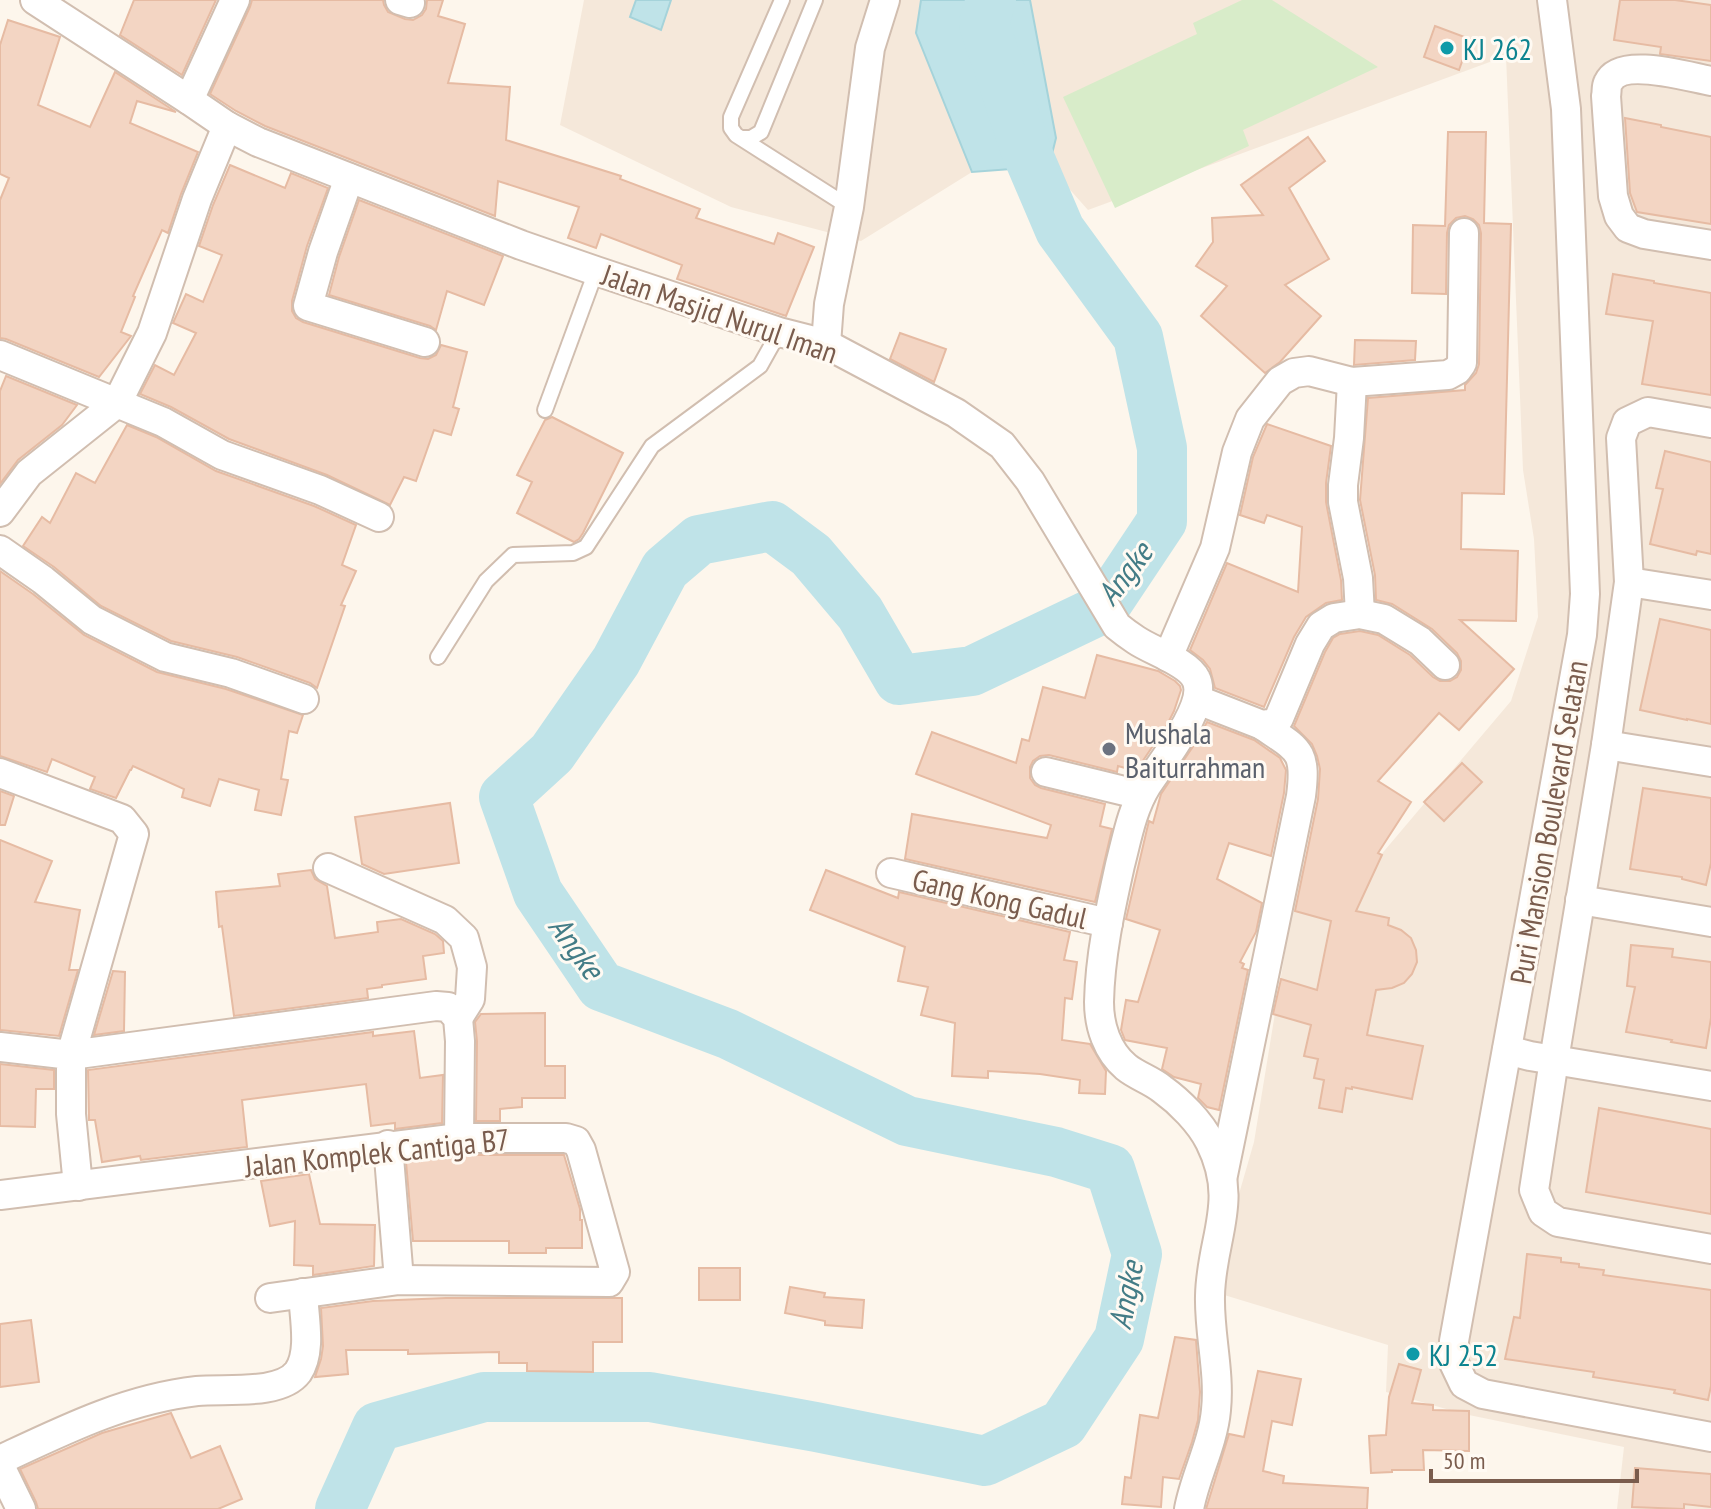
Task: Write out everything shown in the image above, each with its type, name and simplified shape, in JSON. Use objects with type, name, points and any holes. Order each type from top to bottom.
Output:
[{"type":"street","name":"Jalan Masjid Nurul Iman","points":[[35,0],[227,126],[258,142],[596,271],[779,332],[826,344],[956,413],[1002,445],[1030,481],[1117,626],[1168,657]]},
{"type":"street","points":[[189,100],[235,0]]},
{"type":"street","points":[[826,344],[829,304],[849,207],[870,48],[885,0]]},
{"type":"street","name":"Puri Mansion Boulevard Selatan","points":[[1552,0],[1566,109],[1585,594],[1530,1055],[1454,1341],[1454,1363],[1464,1384],[1483,1394],[1711,1437]]},
{"type":"street","points":[[1711,81],[1637,68],[1620,71],[1609,81],[1606,96],[1613,196],[1619,216],[1628,228],[1644,234],[1711,245]]},
{"type":"street","points":[[0,512],[29,473],[117,403],[152,333],[197,199],[227,126]]},
{"type":"street","points":[[349,178],[308,306],[425,342]]},
{"type":"street","points":[[1223,1175],[1210,1140],[1184,1108],[1161,1088],[1125,1066],[1112,1050],[1102,1030],[1099,1005],[1108,923],[1129,829],[1141,795],[1177,741],[1198,700],[1200,689],[1195,676],[1168,657],[1215,548],[1237,452],[1250,419],[1280,381],[1294,373],[1309,371],[1352,382],[1448,375],[1462,363],[1464,233]]},
{"type":"street","points":[[0,355],[163,422],[222,455],[320,490],[379,517]]},
{"type":"street","points":[[1352,382],[1343,502],[1358,578],[1360,614]]},
{"type":"street","points":[[1711,423],[1648,412],[1627,422],[1621,438],[1629,582],[1606,745],[1580,900],[1530,1055],[1534,1190],[1543,1212],[1558,1222],[1711,1249]]},
{"type":"street","points":[[0,550],[92,620],[165,657],[231,673],[304,699]]},
{"type":"street","points":[[1629,582],[1711,595]]},
{"type":"street","points":[[1262,725],[1274,723],[1279,718],[1310,644],[1321,626],[1334,618],[1360,614],[1384,619],[1420,641],[1445,665]]},
{"type":"street","points":[[1189,1509],[1216,1413],[1218,1377],[1210,1294],[1225,1205],[1223,1175],[1304,772],[1300,755],[1292,746],[1262,725],[1198,700]]},
{"type":"street","points":[[1606,745],[1711,762]]},
{"type":"street","points":[[1046,772],[1141,795]]},
{"type":"street","points":[[0,773],[122,819],[134,834],[71,1055],[71,1114],[78,1186]]},
{"type":"street","points":[[328,868],[445,920],[464,938],[472,967],[470,999],[458,1018],[459,1138]]},
{"type":"street","name":"Gang Kong Gadul","points":[[891,873],[1108,923]]},
{"type":"street","points":[[1580,900],[1711,922]]},
{"type":"street","points":[[0,1047],[71,1055],[436,1006],[448,1007],[458,1018]]},
{"type":"street","points":[[1530,1055],[1711,1086]]},
{"type":"street","name":"Jalan Komplek Cantiga B7","points":[[0,1195],[459,1138],[566,1138],[576,1141],[615,1272],[609,1282],[399,1280]]},
{"type":"street","points":[[270,1298],[399,1280],[388,1145]]},
{"type":"street","points":[[0,1460],[94,1417],[133,1403],[177,1394],[266,1388],[286,1383],[297,1373],[303,1361],[306,1343],[303,1293]]},
{"type":"street","points":[[0,1466],[21,1509]]},
{"type":"lane","points":[[782,0],[731,117],[731,128],[736,135],[849,207]]},
{"type":"lane","points":[[742,138],[751,138],[761,132],[815,0]]},
{"type":"lane","points":[[545,410],[596,271]]},
{"type":"lane","points":[[438,657],[486,581],[513,555],[573,553],[586,547],[652,446],[760,366],[779,332]]},
{"type":"shaded area","points":[[584,0],[921,0],[916,34],[972,172],[861,241],[731,207],[560,125]]},
{"type":"shaded area","points":[[1030,0],[1711,0],[1711,1509],[1617,1509],[1624,1447],[1464,1414],[1386,1392],[1388,1345],[1211,1291],[1254,1142],[1299,866],[1352,889],[1511,701],[1538,617],[1534,539],[1523,470],[1506,56],[1088,210],[1049,166],[1056,138]]},
{"type":"green space","points":[[1242,0],[1272,0],[1378,67],[1243,130],[1249,146],[1115,208],[1063,97],[1197,34],[1193,23]]},
{"type":"water","points":[[636,0],[671,0],[661,30],[630,17]]},
{"type":"water","points":[[921,0],[1030,0],[1056,138],[1049,166],[972,172],[916,33]]},
{"type":"building","points":[[134,0],[216,0],[182,75],[120,35]]},
{"type":"building","points":[[252,0],[383,0],[388,12],[413,20],[422,15],[427,0],[443,0],[438,16],[465,24],[448,83],[510,87],[506,140],[621,176],[620,179],[700,209],[696,218],[774,244],[778,233],[814,247],[786,316],[677,279],[682,265],[601,234],[596,248],[568,238],[579,207],[498,181],[495,216],[265,126],[236,111],[210,94]]},
{"type":"building","points":[[1620,0],[1675,0],[1711,5],[1711,61],[1660,54],[1661,47],[1614,40]]},
{"type":"building","points":[[8,20],[60,37],[38,105],[90,127],[115,72],[176,112],[137,101],[130,123],[198,152],[168,233],[162,230],[133,296],[121,332],[131,336],[99,377],[0,338],[0,200],[9,178],[0,174],[0,45]]},
{"type":"building","name":"KJ 262","points":[[1435,26],[1470,39],[1459,70],[1424,57]]},
{"type":"building","points":[[1625,118],[1711,137],[1711,224],[1637,212],[1630,193]]},
{"type":"building","points":[[1448,132],[1486,132],[1484,223],[1511,224],[1504,494],[1462,493],[1461,549],[1518,551],[1516,621],[1460,620],[1514,669],[1459,730],[1439,713],[1378,781],[1411,802],[1378,853],[1382,855],[1356,911],[1389,918],[1388,925],[1411,938],[1417,962],[1404,983],[1376,990],[1367,1035],[1423,1046],[1412,1099],[1346,1088],[1342,1112],[1319,1108],[1324,1080],[1314,1078],[1318,1059],[1304,1056],[1311,1025],[1273,1014],[1281,979],[1317,990],[1331,921],[1295,911],[1318,799],[1320,769],[1312,744],[1294,726],[1325,652],[1333,638],[1340,634],[1360,631],[1378,635],[1410,655],[1440,681],[1450,681],[1461,670],[1457,653],[1432,629],[1392,604],[1376,600],[1375,575],[1360,500],[1368,398],[1465,390],[1479,364],[1481,233],[1473,219],[1465,216],[1456,218],[1449,225],[1446,294],[1412,293],[1413,225],[1445,226]]},
{"type":"building","points":[[1308,137],[1325,161],[1289,188],[1329,259],[1285,285],[1321,316],[1280,362],[1265,373],[1201,316],[1227,286],[1196,266],[1213,242],[1212,218],[1263,215],[1241,185]]},
{"type":"building","points":[[230,165],[285,188],[291,173],[328,188],[307,246],[292,301],[296,318],[420,358],[428,359],[436,355],[441,345],[467,352],[453,407],[459,409],[451,435],[434,430],[416,481],[404,477],[390,505],[327,475],[229,439],[140,394],[155,365],[174,375],[196,333],[173,323],[186,294],[203,302],[222,255],[199,246]]},
{"type":"building","points":[[359,200],[503,256],[484,305],[447,291],[436,330],[329,295]]},
{"type":"building","points":[[1613,274],[1711,293],[1711,395],[1642,384],[1653,321],[1606,314]]},
{"type":"building","points":[[900,333],[946,349],[934,382],[890,359]]},
{"type":"building","points":[[1355,340],[1416,341],[1415,360],[1354,365]]},
{"type":"building","points":[[6,376],[77,405],[62,425],[18,460],[0,484],[0,391]]},
{"type":"building","points":[[552,417],[623,453],[583,533],[574,542],[517,513],[532,482],[517,475],[545,420]]},
{"type":"building","points":[[1267,424],[1331,446],[1326,502],[1342,600],[1326,603],[1306,617],[1294,637],[1264,707],[1215,688],[1210,669],[1190,650],[1227,563],[1298,592],[1302,527],[1267,515],[1264,523],[1240,515],[1253,457]]},
{"type":"building","points":[[127,425],[156,437],[216,471],[314,506],[356,525],[342,565],[356,571],[341,605],[345,606],[317,688],[237,657],[171,641],[101,606],[23,546],[42,517],[50,523],[76,473],[95,483]]},
{"type":"building","points":[[1665,451],[1711,462],[1711,554],[1697,551],[1696,555],[1650,544],[1663,489],[1656,488]]},
{"type":"building","points":[[0,571],[84,635],[157,672],[226,689],[303,715],[297,733],[289,731],[281,779],[288,780],[281,815],[255,810],[259,790],[219,779],[210,806],[182,797],[184,789],[133,766],[116,798],[90,789],[95,777],[52,759],[47,772],[0,756]]},
{"type":"building","points":[[1660,619],[1711,630],[1711,724],[1640,710]]},
{"type":"building","points":[[1097,655],[1158,671],[1175,681],[1181,690],[1167,725],[1136,771],[1118,766],[1117,772],[1049,755],[1040,756],[1030,767],[1030,778],[1041,788],[1105,804],[1100,826],[1112,829],[1095,902],[905,859],[912,814],[1047,838],[1051,825],[916,774],[932,732],[1016,763],[1022,739],[1029,741],[1043,687],[1085,698]]},
{"type":"building","points":[[1207,722],[1254,740],[1280,758],[1286,770],[1271,856],[1229,843],[1217,879],[1262,903],[1256,932],[1240,962],[1244,964],[1242,968],[1248,970],[1219,1110],[1207,1107],[1198,1098],[1201,1084],[1174,1077],[1162,1069],[1167,1048],[1125,1040],[1121,1030],[1126,1000],[1138,1002],[1160,930],[1126,919],[1149,821],[1153,823],[1161,794]]},
{"type":"building","points":[[1462,763],[1482,782],[1444,821],[1424,802]]},
{"type":"building","points":[[1643,788],[1711,798],[1711,863],[1706,885],[1682,877],[1630,869]]},
{"type":"building","points":[[0,791],[14,796],[5,825],[0,825]]},
{"type":"building","points":[[450,803],[459,863],[384,874],[362,864],[355,817]]},
{"type":"building","points":[[0,840],[52,861],[35,902],[80,910],[69,970],[78,970],[59,1036],[0,1030]]},
{"type":"building","points":[[311,870],[315,879],[327,886],[335,938],[378,932],[377,922],[401,919],[435,934],[443,941],[444,953],[423,956],[426,979],[367,989],[368,998],[234,1016],[216,892],[280,886],[278,874]]},
{"type":"building","points":[[826,870],[898,898],[899,892],[1070,932],[1064,960],[1077,962],[1072,999],[1065,998],[1062,1040],[1090,1044],[1106,1071],[1105,1094],[1079,1093],[1080,1080],[1040,1074],[988,1071],[988,1078],[952,1076],[955,1023],[921,1015],[928,987],[898,981],[905,947],[810,910]]},
{"type":"building","points":[[1631,945],[1673,949],[1672,957],[1711,962],[1711,1018],[1706,1048],[1626,1032],[1635,987],[1627,986]]},
{"type":"building","points":[[113,971],[125,972],[124,1031],[94,1035]]},
{"type":"building","points":[[545,1013],[545,1066],[565,1066],[565,1098],[522,1098],[522,1107],[500,1109],[500,1121],[476,1121],[475,1022],[481,1014]]},
{"type":"building","points":[[414,1031],[420,1078],[443,1075],[442,1123],[395,1129],[395,1123],[371,1126],[366,1084],[242,1100],[247,1147],[102,1162],[95,1120],[89,1120],[88,1070],[373,1032],[373,1036]]},
{"type":"building","points":[[0,1064],[54,1070],[54,1089],[36,1089],[35,1127],[0,1126]]},
{"type":"building","points":[[1599,1108],[1711,1129],[1711,1214],[1586,1192]]},
{"type":"building","points":[[460,1155],[564,1155],[580,1209],[582,1248],[546,1248],[546,1253],[509,1253],[509,1241],[413,1241],[406,1162]]},
{"type":"building","points":[[309,1174],[320,1224],[375,1225],[374,1266],[313,1275],[313,1266],[294,1265],[295,1221],[270,1226],[261,1181]]},
{"type":"building","points":[[1527,1254],[1561,1258],[1561,1262],[1604,1270],[1603,1275],[1711,1290],[1711,1386],[1708,1400],[1674,1393],[1675,1390],[1593,1377],[1594,1372],[1505,1359],[1514,1317],[1520,1318]]},
{"type":"building","points":[[699,1268],[740,1268],[740,1300],[699,1300]]},
{"type":"building","points":[[790,1287],[825,1293],[824,1297],[864,1300],[862,1328],[825,1325],[825,1321],[785,1313]]},
{"type":"building","points":[[622,1298],[622,1342],[593,1342],[593,1372],[527,1371],[527,1363],[499,1363],[499,1352],[408,1354],[408,1350],[346,1350],[348,1374],[315,1377],[323,1346],[321,1308],[373,1301]]},
{"type":"building","points":[[31,1320],[39,1382],[0,1387],[0,1324]]},
{"type":"building","points":[[1175,1337],[1196,1340],[1200,1392],[1198,1420],[1192,1442],[1179,1479],[1163,1477],[1161,1507],[1122,1504],[1125,1477],[1131,1478],[1140,1415],[1158,1418]]},
{"type":"building","points":[[1399,1364],[1421,1370],[1412,1403],[1433,1405],[1433,1410],[1469,1411],[1469,1451],[1423,1450],[1424,1470],[1371,1473],[1369,1436],[1386,1435],[1389,1397]]},
{"type":"building","points":[[1258,1371],[1301,1379],[1292,1425],[1272,1421],[1263,1471],[1284,1476],[1283,1483],[1368,1488],[1367,1509],[1206,1509],[1229,1434],[1244,1437]]},
{"type":"building","points":[[171,1413],[191,1458],[220,1446],[242,1499],[218,1509],[38,1509],[20,1469],[102,1433]]},
{"type":"building","points":[[1635,1468],[1711,1474],[1711,1507],[1684,1504],[1684,1509],[1632,1507]]},
{"type":"waterway","name":"Angke","points":[[340,1509],[377,1427],[484,1397],[650,1397],[985,1461],[1063,1424],[1119,1339],[1137,1254],[1110,1169],[1056,1152],[907,1121],[728,1034],[601,986],[538,893],[504,797],[552,753],[616,661],[665,569],[699,540],[772,526],[811,555],[860,613],[899,680],[972,671],[1104,608],[1162,521],[1162,448],[1138,337],[1060,230],[1025,148],[984,23],[991,0]]},
{"type":"place","name":"KJ 262","points":[[1447,48]]},
{"type":"place","name":"Mushala Baiturrahman","points":[[1109,749]]},
{"type":"place","name":"KJ 252","points":[[1413,1354]]}]
